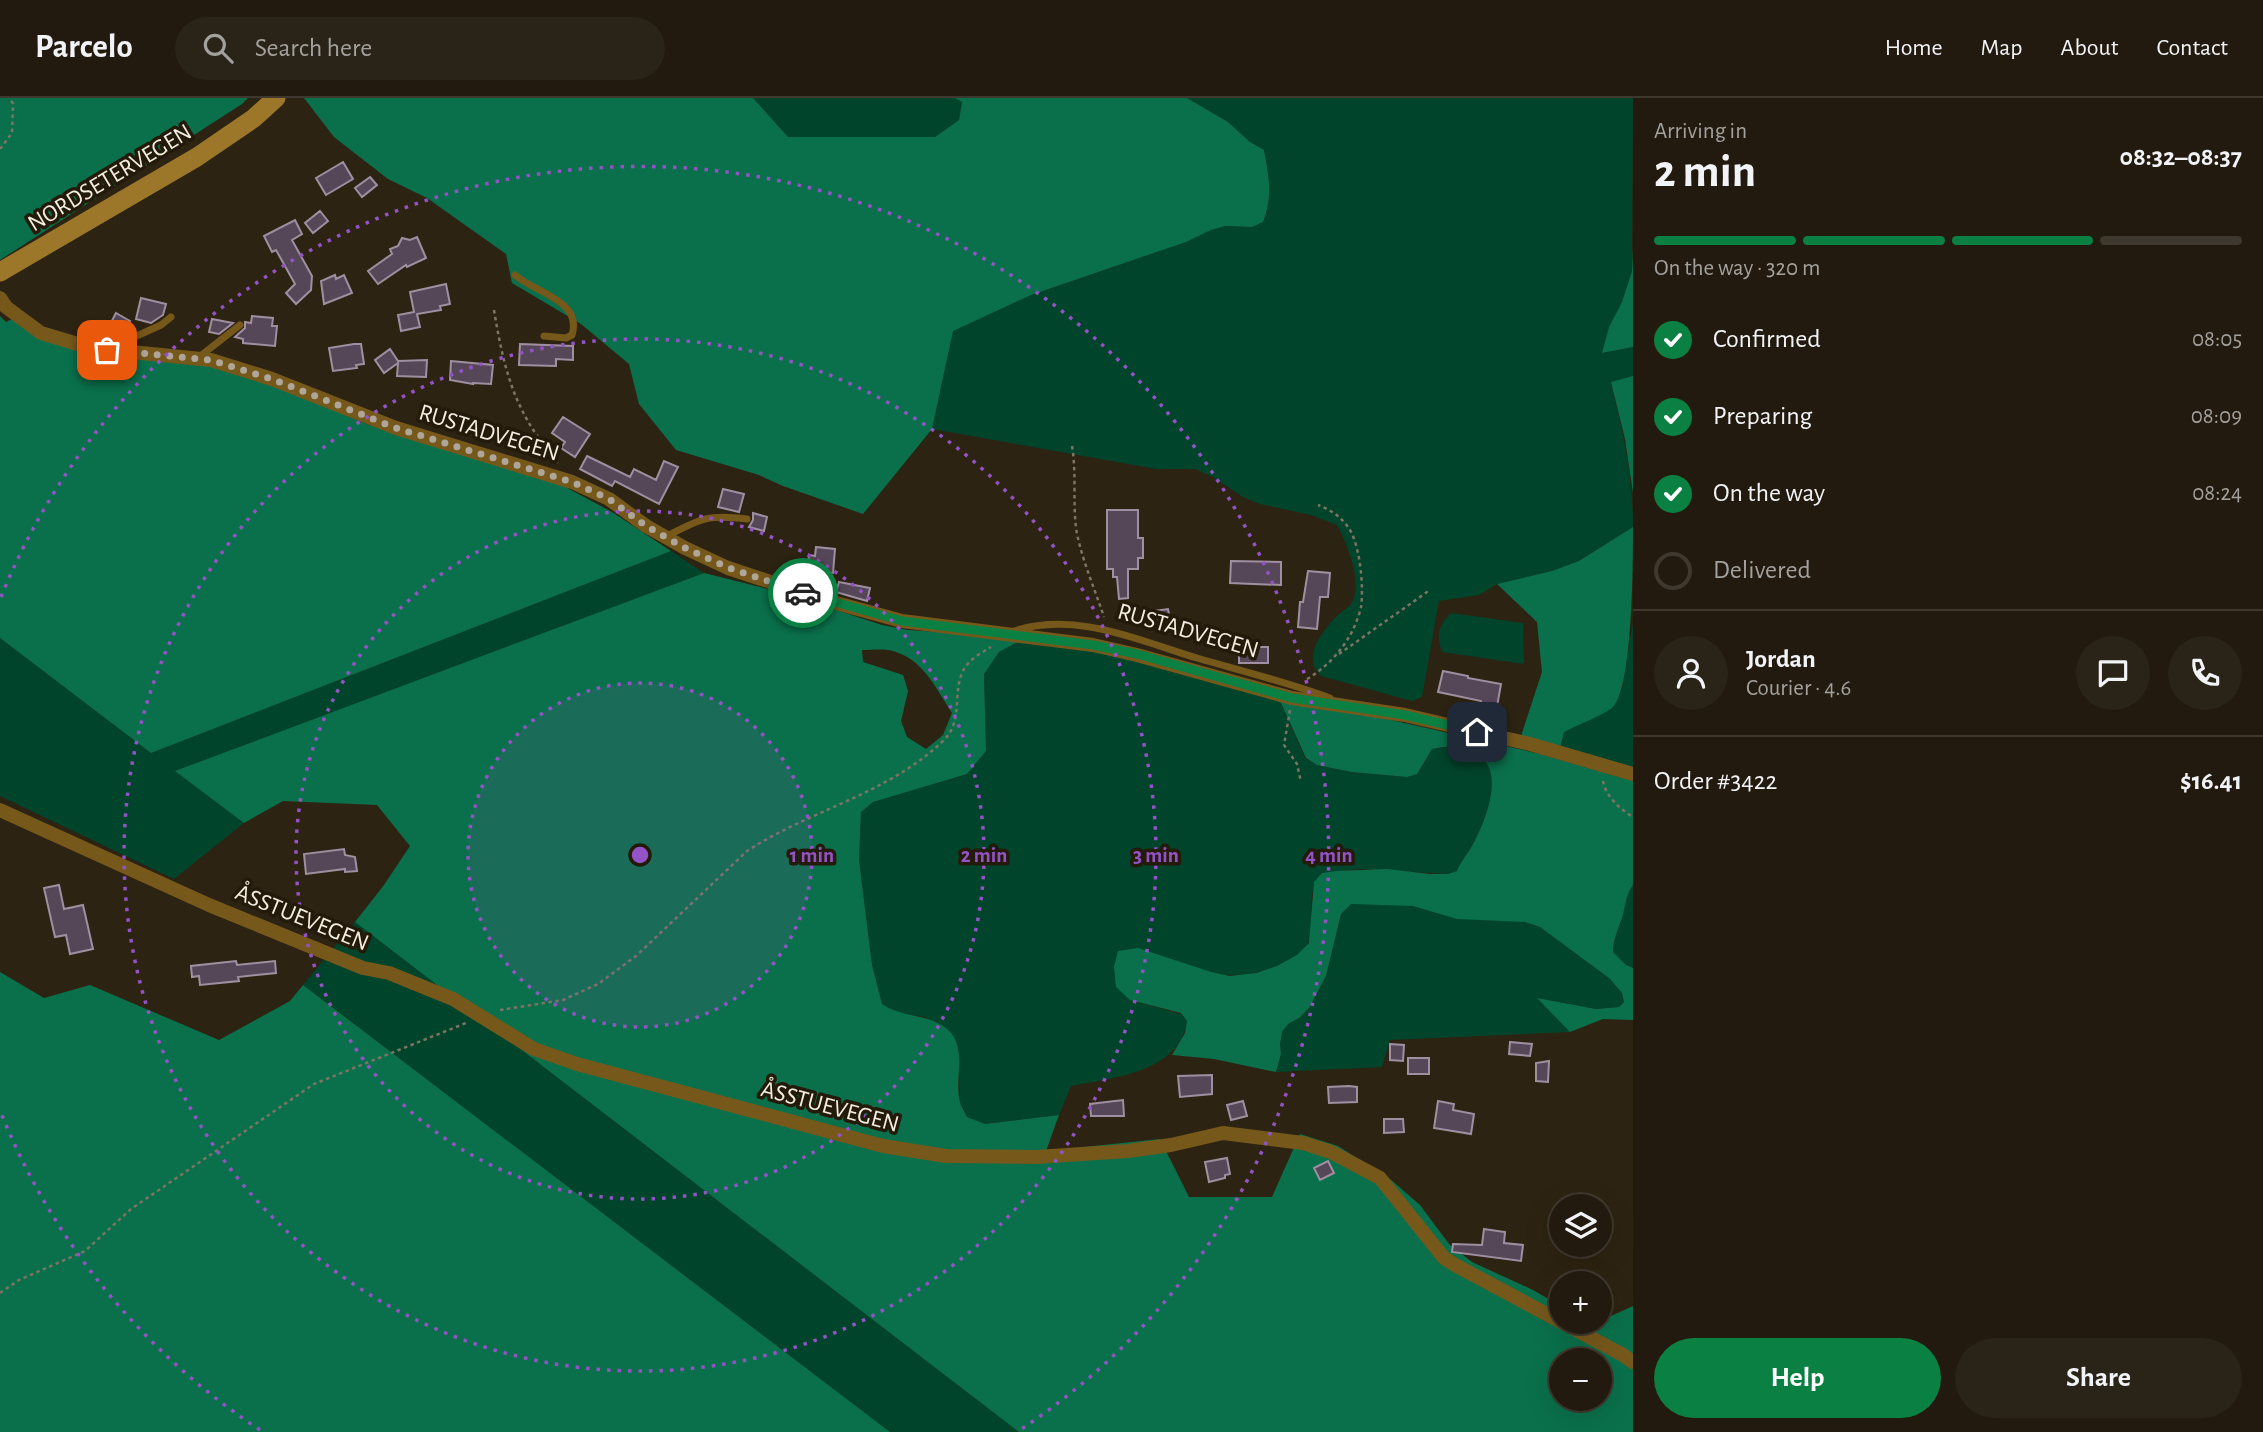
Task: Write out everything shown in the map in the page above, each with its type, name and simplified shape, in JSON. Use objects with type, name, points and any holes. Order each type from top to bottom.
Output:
[{"type":"main road","name":"NORDSETERVEGEN","points":[[0,272],[197,156],[254,118],[276,98]]},
{"type":"street","name":"RUSTADVEGEN","points":[[0,299],[6,307],[41,333],[91,348],[211,360],[272,379],[396,428],[572,482],[609,499],[665,537],[729,568],[825,600],[902,621],[1093,645],[1137,654],[1357,708],[1405,715],[1477,732],[1633,774]]},
{"type":"street","name":"ÅSSTUEVEGEN","points":[[0,810],[209,905],[363,968],[421,985],[477,1012],[534,1049],[578,1064],[883,1146],[934,1154],[1036,1157],[1128,1151],[1171,1145],[1223,1133],[1313,1146],[1331,1152],[1380,1178],[1444,1258],[1633,1362]]},
{"type":"lane","points":[[514,275],[524,284],[555,298],[568,308],[574,328],[572,335],[566,338],[544,336]]},
{"type":"lane","points":[[107,350],[161,325],[171,317]]},
{"type":"lane","points":[[197,359],[240,325]]},
{"type":"lane","points":[[665,537],[702,518],[723,516],[747,519]]},
{"type":"path","points":[[0,149],[12,133],[13,104],[9,98]]},
{"type":"path","points":[[494,310],[516,397],[535,432],[572,482]]},
{"type":"path","points":[[1072,446],[1076,468],[1075,517],[1078,536],[1104,617]]},
{"type":"path","points":[[1318,505],[1334,512],[1350,529],[1358,554],[1361,579],[1361,607],[1350,635],[1336,656]]},
{"type":"path","points":[[1301,782],[1297,764],[1284,745],[1294,692],[1336,656],[1430,590]]},
{"type":"path","points":[[0,1293],[19,1280],[85,1251],[131,1209],[314,1084],[463,1026],[477,1012],[563,1000],[598,984],[636,956],[747,851],[768,837],[865,793],[915,764],[941,744],[957,715],[961,673],[982,652],[1002,640],[1004,634]]},
{"type":"path","points":[[1601,764],[1605,789],[1611,799],[1633,817]]},
{"type":"green space","points":[[0,98],[248,98],[0,260]]},
{"type":"green space","points":[[304,98],[753,98],[788,137],[935,137],[959,120],[962,102],[955,98],[1187,98],[1228,122],[1250,142],[1264,150],[1269,195],[1263,222],[1252,227],[1225,226],[1211,230],[1186,242],[1031,295],[953,331],[932,429],[863,514],[759,475],[676,450],[639,404],[629,364],[581,324],[512,283],[506,254],[427,198],[388,179],[334,137]]},
{"type":"green space","points":[[753,98],[955,98],[962,102],[959,120],[935,137],[788,137]]},
{"type":"green space","points":[[1187,98],[1633,98],[1632,271],[1622,302],[1609,327],[1603,353],[1633,347],[1633,376],[1611,383],[1626,454],[1633,527],[1579,561],[1552,571],[1497,584],[1479,595],[1439,601],[1422,697],[1412,701],[1321,676],[1315,669],[1313,652],[1316,644],[1332,621],[1351,604],[1355,595],[1353,564],[1337,525],[1311,515],[1260,504],[1195,469],[1156,469],[932,429],[952,331],[1031,295],[1186,242],[1211,230],[1225,226],[1252,227],[1263,222],[1269,195],[1264,150],[1250,142],[1228,122]]},
{"type":"green space","points":[[1633,248],[1633,347],[1602,353],[1609,327],[1622,302],[1632,271]]},
{"type":"green space","points":[[22,314],[73,349],[212,365],[253,376],[369,425],[558,483],[612,512],[671,551],[151,753],[0,638],[0,316],[6,322]]},
{"type":"green space","points":[[1633,376],[1633,493],[1625,439],[1611,382]]},
{"type":"green space","points":[[1633,527],[1628,650],[1620,695],[1609,710],[1564,732],[1560,748],[1521,736],[1542,672],[1537,622],[1497,584],[1552,571],[1579,561]]},
{"type":"green space","points":[[671,551],[704,573],[176,771],[244,823],[174,879],[0,796],[0,638],[151,753]]},
{"type":"green space","points":[[704,573],[784,593],[882,625],[908,630],[1025,638],[999,652],[984,674],[986,751],[967,774],[873,802],[861,812],[859,860],[872,965],[882,1004],[898,1012],[932,1020],[953,1036],[959,1054],[960,1102],[967,1117],[985,1124],[1059,1115],[1046,1151],[1160,1139],[1189,1197],[1272,1197],[1300,1134],[1338,1146],[1390,1179],[1420,1205],[1449,1244],[1472,1262],[1549,1299],[1549,1334],[1612,1334],[1612,1316],[1633,1306],[1633,1432],[1019,1432],[355,922],[410,846],[377,805],[283,801],[244,823],[175,771]],"holes":[[[862,650],[888,650],[906,656],[922,669],[952,713],[943,735],[926,749],[907,737],[901,721],[908,691],[903,675],[863,662]]]},
{"type":"green space","points":[[1451,613],[1523,623],[1524,664],[1442,652],[1439,631]]},
{"type":"green space","points":[[1633,623],[1633,769],[1560,748],[1564,732],[1622,690]]},
{"type":"green space","points":[[1025,638],[1101,640],[1260,690],[1281,703],[1305,758],[1317,765],[1352,772],[1407,777],[1417,774],[1432,749],[1451,747],[1467,750],[1487,763],[1491,773],[1490,798],[1483,822],[1457,871],[1448,874],[1361,869],[1322,873],[1316,882],[1311,902],[1310,938],[1301,952],[1292,958],[1260,972],[1238,975],[1207,973],[1130,1000],[1181,1014],[1187,1021],[1181,1038],[1171,1052],[1158,1062],[1124,1076],[1071,1086],[1059,1115],[984,1124],[967,1117],[960,1102],[958,1047],[925,1017],[894,1012],[882,1004],[872,965],[859,860],[861,812],[873,802],[967,774],[986,751],[984,674],[999,652]]},
{"type":"green space","points":[[1260,690],[1540,754],[1633,781],[1633,885],[1627,897],[1613,952],[1633,968],[1633,1020],[1603,1019],[1570,1032],[1537,998],[1596,1009],[1619,1007],[1624,1002],[1622,993],[1609,978],[1540,927],[1525,922],[1457,919],[1413,906],[1351,904],[1341,914],[1326,976],[1309,1008],[1282,1032],[1281,1054],[1276,1072],[1214,1059],[1172,1055],[1185,1033],[1187,1021],[1181,1013],[1130,1000],[1116,987],[1114,967],[1118,951],[1138,948],[1230,976],[1256,973],[1277,966],[1297,955],[1309,943],[1314,882],[1322,873],[1387,869],[1430,874],[1457,871],[1478,833],[1490,798],[1491,773],[1487,763],[1479,756],[1456,747],[1432,749],[1417,774],[1407,777],[1352,772],[1317,765],[1306,758],[1281,703]]},
{"type":"green space","points":[[1633,885],[1633,968],[1613,953],[1627,897]]},
{"type":"green space","points":[[1350,904],[1413,906],[1525,922],[1540,927],[1609,978],[1622,993],[1624,1002],[1619,1007],[1596,1009],[1538,998],[1570,1032],[1390,1040],[1382,1067],[1276,1072],[1281,1054],[1282,1032],[1309,1008],[1326,976],[1341,914]]},
{"type":"green space","points":[[355,922],[1019,1432],[890,1432],[303,985]]},
{"type":"green space","points":[[0,972],[44,998],[90,985],[219,1040],[290,1001],[303,985],[890,1432],[0,1432]]},
{"type":"building","points":[[343,162],[353,179],[326,195],[316,178]]},
{"type":"building","points":[[370,177],[377,185],[362,197],[355,188]]},
{"type":"building","points":[[320,211],[328,221],[313,233],[305,223]]},
{"type":"building","points":[[295,220],[302,234],[292,240],[312,276],[311,290],[296,304],[286,293],[295,284],[276,250],[272,252],[264,236]]},
{"type":"building","points":[[417,237],[426,258],[407,267],[406,265],[378,284],[368,271],[392,254],[390,249],[398,246],[402,238],[410,240]]},
{"type":"building","points":[[335,275],[336,279],[344,275],[352,293],[324,304],[321,281]]},
{"type":"building","points":[[446,284],[450,304],[440,306],[441,310],[417,314],[420,327],[401,331],[398,315],[414,312],[410,292]]},
{"type":"building","points":[[141,298],[166,304],[163,315],[151,323],[136,319]]},
{"type":"building","points":[[116,313],[130,321],[119,337],[107,330]]},
{"type":"building","points":[[252,316],[273,318],[272,326],[277,326],[275,346],[243,343],[243,339],[235,337],[245,328],[245,322],[251,323]]},
{"type":"building","points":[[212,319],[233,323],[219,334],[209,332]]},
{"type":"building","points":[[361,344],[364,364],[356,365],[357,368],[333,371],[329,348]]},
{"type":"building","points":[[520,344],[573,346],[573,360],[556,359],[556,366],[519,365]]},
{"type":"building","points":[[390,349],[398,361],[427,360],[426,377],[397,376],[398,363],[384,373],[375,360]]},
{"type":"building","points":[[451,361],[493,365],[491,384],[450,380]]},
{"type":"building","points":[[563,417],[590,434],[575,457],[561,448],[565,442],[552,433]]},
{"type":"building","points":[[587,456],[630,477],[634,469],[656,480],[664,461],[678,467],[659,504],[615,481],[612,486],[580,469]]},
{"type":"building","points":[[723,489],[744,494],[739,512],[718,507]]},
{"type":"building","points":[[1107,510],[1138,510],[1138,538],[1143,538],[1143,558],[1138,558],[1138,569],[1128,569],[1128,598],[1119,599],[1117,577],[1113,577],[1113,569],[1107,569]]},
{"type":"building","points":[[753,513],[767,517],[764,531],[749,527]]},
{"type":"building","points":[[816,547],[835,549],[833,573],[807,571],[809,555],[815,556]]},
{"type":"building","points":[[1231,561],[1281,562],[1281,585],[1230,583]]},
{"type":"building","points":[[1308,571],[1330,573],[1328,597],[1320,597],[1317,629],[1298,627],[1300,602],[1303,602]]},
{"type":"building","points":[[839,582],[870,588],[867,601],[836,592]]},
{"type":"building","points":[[1168,609],[1171,626],[1156,629],[1153,611]]},
{"type":"building","points":[[1239,647],[1268,647],[1268,663],[1239,663]]},
{"type":"building","points":[[1443,671],[1501,684],[1495,718],[1479,714],[1481,701],[1438,692]]},
{"type":"building","points":[[344,849],[345,855],[355,857],[357,871],[345,872],[345,869],[306,874],[304,854]]},
{"type":"building","points":[[59,885],[64,909],[83,905],[93,949],[70,954],[66,935],[55,937],[44,888]]},
{"type":"building","points":[[236,961],[237,965],[275,961],[276,973],[238,977],[239,981],[200,985],[199,976],[192,977],[191,966]]},
{"type":"building","points":[[1510,1042],[1532,1044],[1530,1056],[1509,1054]]},
{"type":"building","points":[[1390,1044],[1404,1045],[1403,1061],[1390,1060]]},
{"type":"building","points":[[1408,1058],[1429,1058],[1429,1074],[1408,1074]]},
{"type":"building","points":[[1549,1061],[1548,1082],[1536,1081],[1536,1063]]},
{"type":"building","points":[[1212,1075],[1212,1094],[1180,1097],[1178,1076]]},
{"type":"building","points":[[1328,1087],[1357,1087],[1357,1102],[1329,1103]]},
{"type":"building","points":[[1123,1100],[1124,1116],[1091,1116],[1090,1104]]},
{"type":"building","points":[[1243,1101],[1247,1116],[1231,1120],[1227,1105]]},
{"type":"building","points":[[1438,1101],[1454,1104],[1453,1110],[1474,1114],[1471,1134],[1434,1128]]},
{"type":"building","points":[[1384,1119],[1403,1119],[1404,1132],[1384,1133]]},
{"type":"building","points":[[1227,1158],[1230,1174],[1209,1182],[1205,1162]]},
{"type":"building","points":[[1328,1161],[1334,1173],[1320,1180],[1314,1168]]},
{"type":"building","points":[[1484,1229],[1505,1232],[1504,1243],[1523,1245],[1521,1261],[1452,1252],[1453,1244],[1482,1245]]},
{"type":"way so far","points":[[107,350],[211,360],[272,379],[396,428],[572,482],[609,499],[646,526],[685,548],[729,568],[803,593]]},
{"type":"route","points":[[803,593],[902,621],[1093,645],[1137,654],[1292,698],[1405,715],[1477,732]]}]
